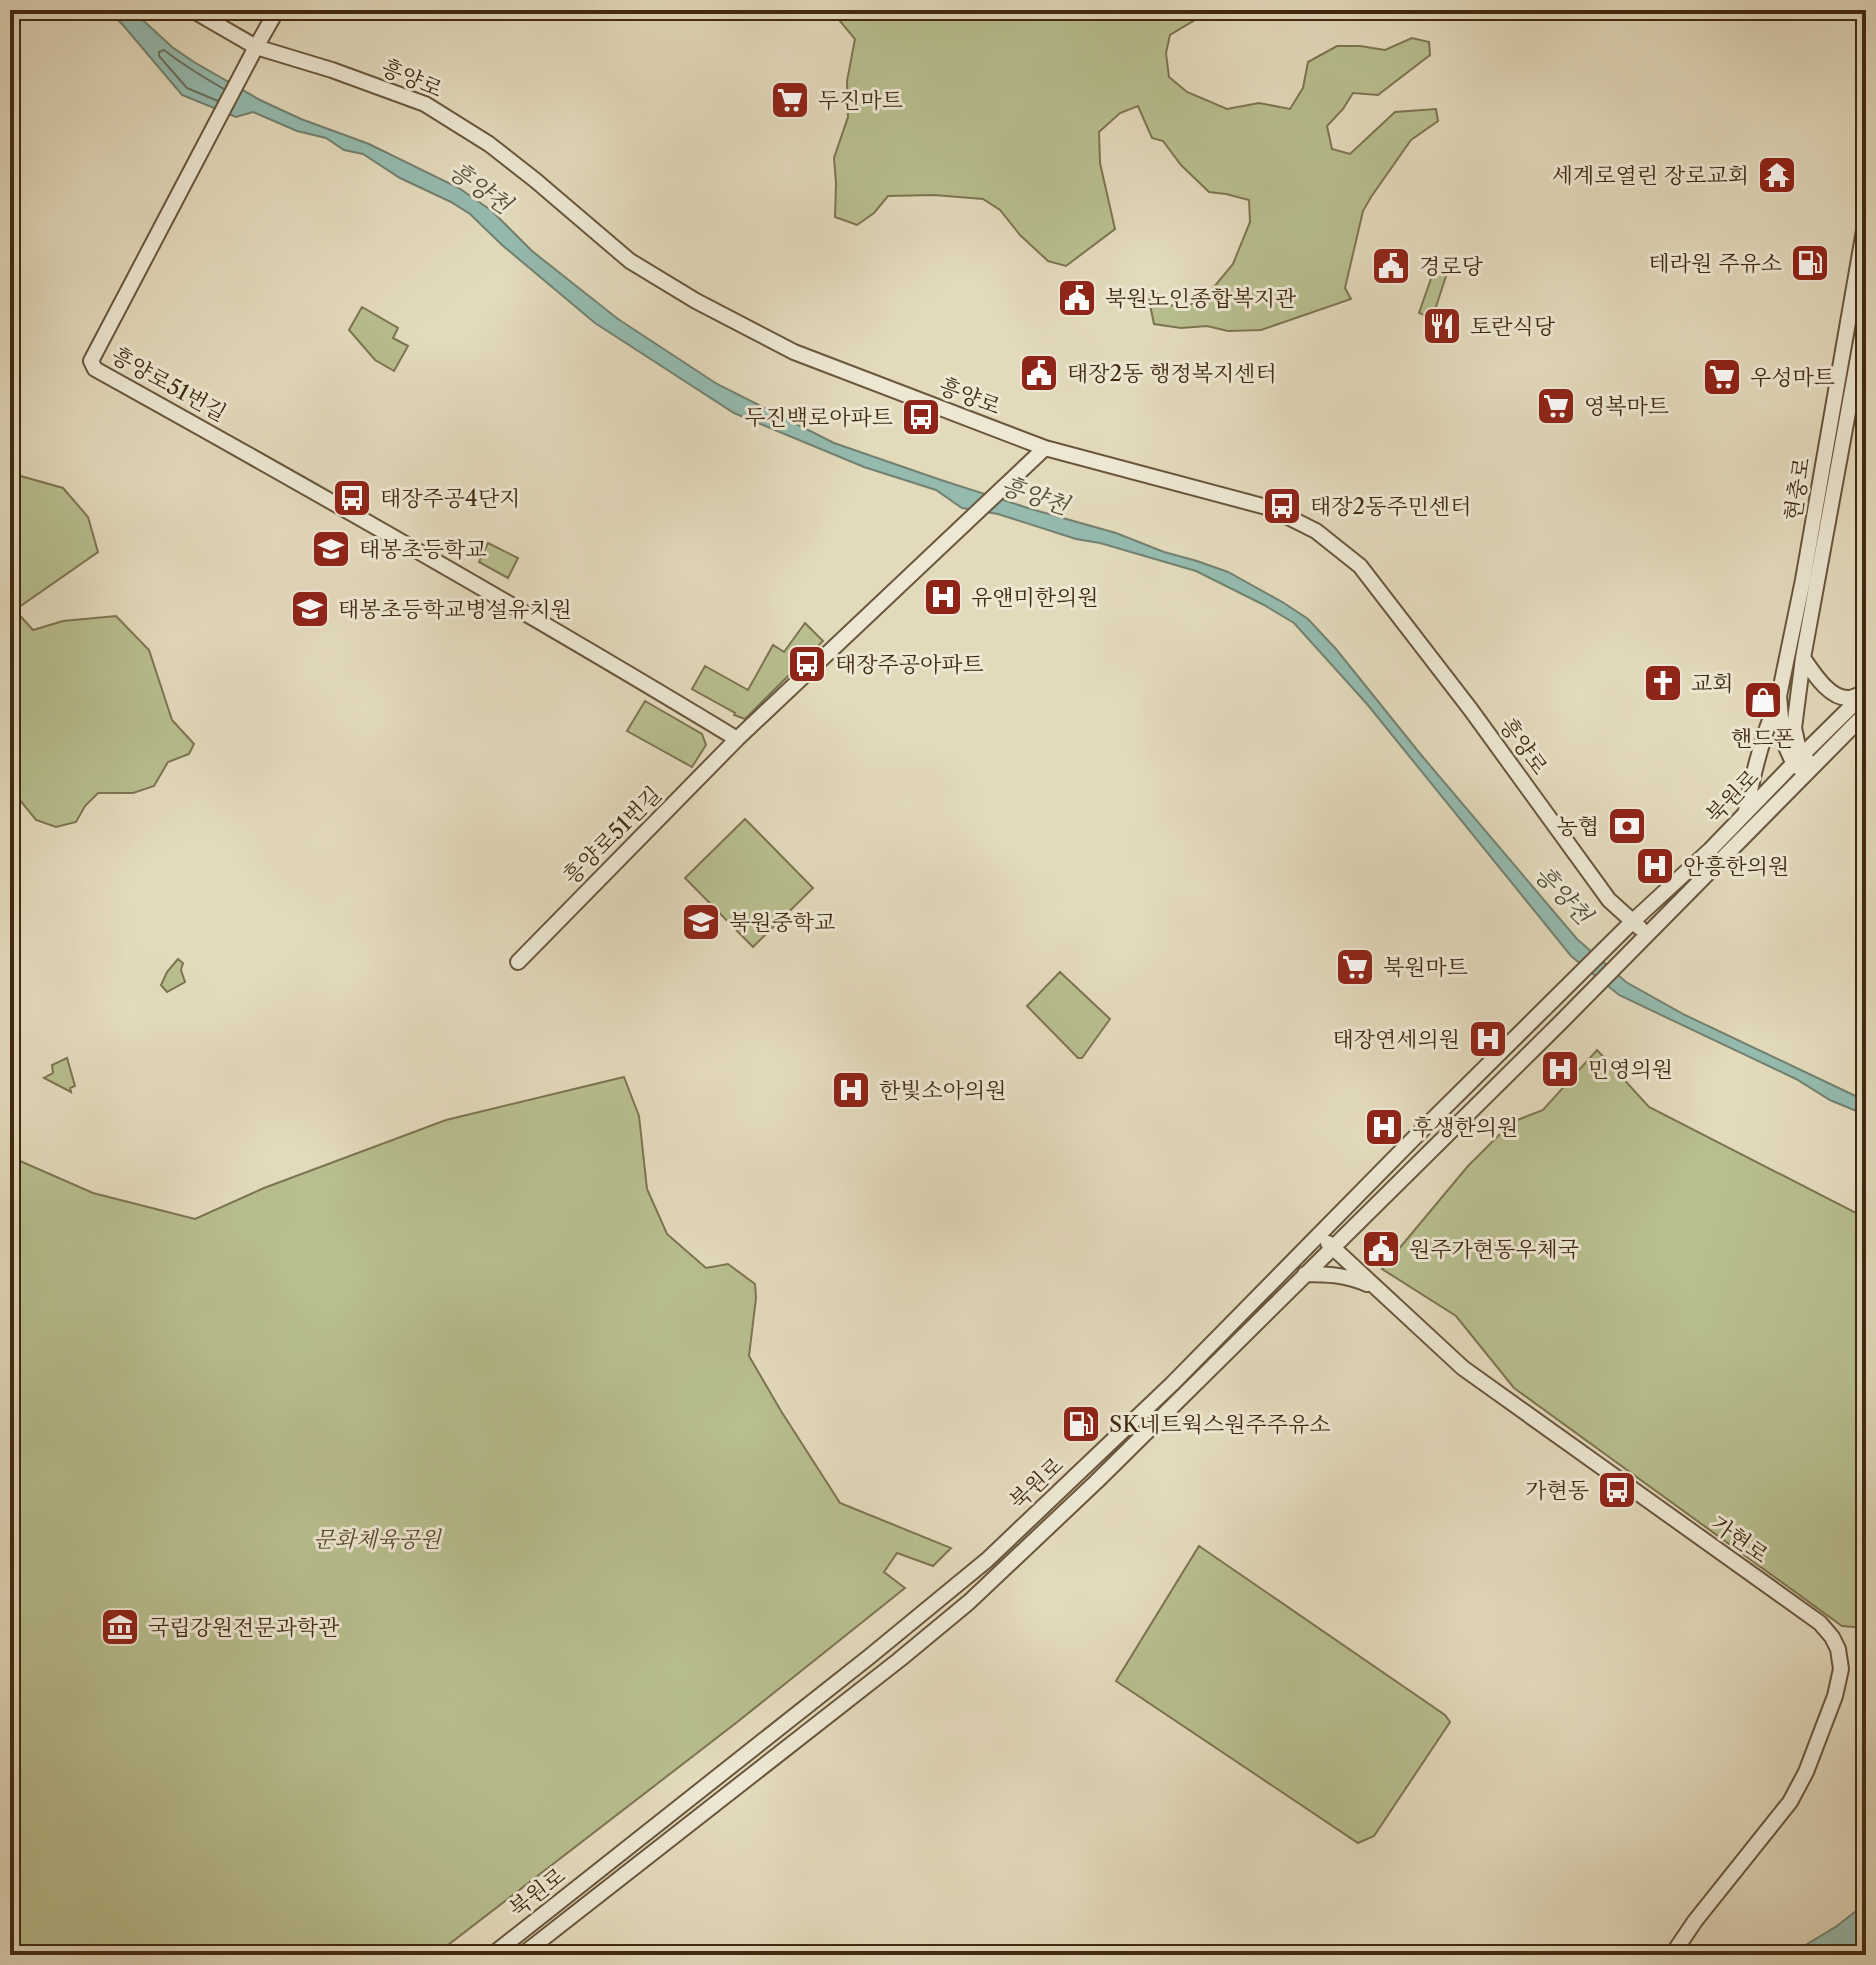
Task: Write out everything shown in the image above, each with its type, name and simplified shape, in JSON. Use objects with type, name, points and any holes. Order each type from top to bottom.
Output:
[{"type":"street","name":"흥양로","points":[[192,10],[256,47],[332,70],[425,104],[489,144],[630,261],[696,301],[794,352],[1045,448],[1270,508],[1316,531],[1360,566],[1471,710],[1609,900],[1643,937]]},
{"type":"street","points":[[256,47],[277,10]]},
{"type":"street","name":"흥양로51번길","points":[[256,47],[91,365],[581,644],[737,739]]},
{"type":"street","name":"현충로","points":[[1804,764],[1794,728],[1810,581],[1829,428],[1866,219]]},
{"type":"street","name":"현충로","points":[[1804,764],[1783,740],[1779,696],[1846,430],[1866,314]]},
{"type":"street","points":[[1829,428],[1846,430]]},
{"type":"street","name":"흥양로51번길","points":[[518,962],[737,739],[1045,448]]},
{"type":"street","points":[[1803,658],[1825,685],[1841,697],[1850,699],[1866,692]]},
{"type":"street","name":"북원로","points":[[522,1955],[969,1602],[1096,1482],[1727,855],[1866,692]]},
{"type":"street","points":[[1746,813],[1753,774],[1779,696]]},
{"type":"street","name":"북원로","points":[[492,1955],[987,1560],[1172,1384],[1421,1131],[1746,813],[1866,713]]},
{"type":"street","name":"가현로","points":[[1319,1234],[1463,1368],[1820,1623],[1838,1649],[1841,1669],[1835,1696],[1806,1772],[1790,1802],[1695,1921],[1672,1955]]},
{"type":"street","points":[[1305,1274],[1335,1274],[1376,1288]]},
{"type":"street","points":[[1172,1384],[1183,1396]]},
{"type":"street","points":[[952,1588],[969,1602]]},
{"type":"green space","points":[[822,10],[1235,10],[1205,14],[1170,35],[1166,53],[1169,77],[1187,92],[1227,109],[1259,103],[1290,109],[1303,88],[1308,62],[1337,46],[1385,50],[1412,38],[1429,42],[1430,55],[1378,95],[1353,93],[1327,126],[1332,149],[1350,154],[1395,112],[1436,109],[1438,121],[1411,140],[1363,211],[1345,288],[1351,299],[1261,330],[1228,331],[1207,326],[1181,328],[1154,324],[1149,300],[1157,294],[1171,305],[1183,309],[1214,287],[1233,264],[1250,222],[1249,200],[1209,192],[1181,165],[1163,141],[1152,138],[1138,106],[1120,113],[1099,132],[1100,163],[1115,229],[1066,266],[1048,261],[1020,235],[1000,210],[983,199],[934,195],[888,196],[874,213],[857,225],[835,217],[834,158],[848,117],[847,81],[855,39],[840,21]]},
{"type":"green space","points":[[1433,273],[1446,276],[1435,310],[1427,316],[1419,313]]},
{"type":"green space","points":[[362,307],[398,328],[393,338],[408,346],[394,371],[375,360],[349,330]]},
{"type":"green space","points":[[10,473],[63,488],[88,517],[98,552],[15,610],[33,630],[63,621],[116,616],[149,650],[172,720],[194,744],[189,754],[168,762],[154,786],[133,793],[98,793],[85,806],[76,822],[56,827],[36,820],[10,788]]},
{"type":"green space","points":[[488,543],[518,558],[508,578],[479,562]]},
{"type":"green space","points":[[805,623],[823,641],[745,719],[692,689],[705,666],[748,690],[773,645],[784,652]]},
{"type":"green space","points":[[645,701],[702,734],[706,745],[692,767],[627,731]]},
{"type":"green space","points":[[745,819],[813,888],[753,947],[685,878]]},
{"type":"green space","points":[[178,959],[183,963],[181,970],[185,982],[167,992],[161,985]]},
{"type":"green space","points":[[1060,972],[1110,1019],[1082,1058],[1078,1058],[1027,1006]]},
{"type":"green space","points":[[1597,1050],[1649,1107],[1866,1218],[1866,1628],[1842,1626],[1514,1388],[1456,1316],[1382,1269],[1468,1166],[1512,1122],[1543,1110]]},
{"type":"green space","points":[[67,1058],[75,1086],[70,1088],[71,1092],[44,1078],[53,1073],[52,1065]]},
{"type":"green space","name":"문화체육공원","points":[[624,1077],[639,1116],[647,1189],[667,1234],[706,1268],[728,1264],[755,1284],[749,1356],[840,1503],[951,1548],[933,1566],[897,1553],[884,1572],[905,1588],[435,1955],[10,1955],[10,1152],[13,1158],[93,1193],[195,1219],[264,1188],[446,1120]]},
{"type":"green space","points":[[1199,1546],[1445,1715],[1450,1722],[1374,1836],[1358,1843],[1116,1681]]},
{"type":"water","points":[[108,10],[132,10],[172,47],[260,100],[369,144],[459,188],[492,211],[532,251],[618,319],[717,384],[834,443],[1228,572],[1284,603],[1308,619],[1336,649],[1577,939],[1626,982],[1685,1015],[1866,1101],[1866,1115],[1619,995],[1571,956],[1367,704],[1294,623],[1196,571],[1076,539],[998,514],[962,508],[936,490],[864,467],[734,413],[595,323],[470,214],[451,202],[400,178],[363,154],[344,150],[326,138],[297,131],[253,112],[236,117],[182,95]]},
{"type":"water","points":[[1866,1903],[1866,1955],[1789,1955],[1837,1926]]},
{"type":"place","name":"두진마트","points":[[790,100]]},
{"type":"place","name":"세계로열린 장로교회","points":[[1777,175]]},
{"type":"place","name":"테라원 주유소","points":[[1810,263]]},
{"type":"place","name":"경로당","points":[[1391,266]]},
{"type":"place","name":"북원노인종합복지관","points":[[1077,298]]},
{"type":"place","name":"토란식당","points":[[1442,326]]},
{"type":"place","name":"태장2동 행정복지센터","points":[[1039,373]]},
{"type":"place","name":"우성마트","points":[[1722,377]]},
{"type":"place","name":"영복마트","points":[[1556,406]]},
{"type":"place","name":"두진백로아파트","points":[[921,417]]},
{"type":"place","name":"태장주공4단지","points":[[352,498]]},
{"type":"place","name":"태장2동주민센터","points":[[1282,506]]},
{"type":"place","name":"태봉초등학교","points":[[331,549]]},
{"type":"place","name":"유앤미한의원","points":[[943,597]]},
{"type":"place","name":"태봉초등학교병설유치원","points":[[310,609]]},
{"type":"place","name":"태장주공아파트","points":[[807,664]]},
{"type":"place","name":"교회","points":[[1663,683]]},
{"type":"place","name":"핸드폰","points":[[1763,700]]},
{"type":"place","name":"농협","points":[[1627,826]]},
{"type":"place","name":"안흥한의원","points":[[1655,866]]},
{"type":"place","name":"북원중학교","points":[[701,922]]},
{"type":"place","name":"북원마트","points":[[1355,967]]},
{"type":"place","name":"태장연세의원","points":[[1488,1039]]},
{"type":"place","name":"민영의원","points":[[1560,1069]]},
{"type":"place","name":"한빛소아의원","points":[[851,1090]]},
{"type":"place","name":"후생한의원","points":[[1384,1127]]},
{"type":"place","name":"원주가현동우체국","points":[[1381,1249]]},
{"type":"place","name":"SK네트웍스원주주유소","points":[[1081,1424]]},
{"type":"place","name":"가현동","points":[[1617,1490]]},
{"type":"place","name":"국립강원전문과학관","points":[[120,1627]]},
{"type":"water label","name":"흥양천","points":[[480,188]]},
{"type":"water label","name":"흥양천","points":[[1035,496]]},
{"type":"water label","name":"흥양천","points":[[1563,895]]}]
